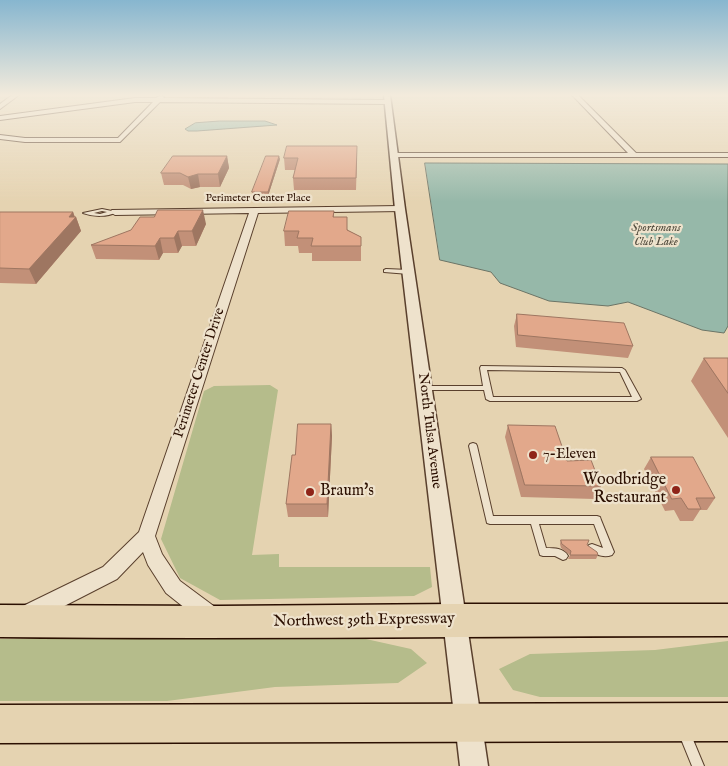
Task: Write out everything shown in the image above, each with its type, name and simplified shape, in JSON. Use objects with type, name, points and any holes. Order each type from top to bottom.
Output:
[{"type":"highway","name":"Northwest 39th Expressway","points":[[8,621],[219,623],[454,620],[728,620]]},
{"type":"highway","points":[[0,724],[728,722]]},
{"type":"street","points":[[0,137],[26,140],[120,140],[129,131]]},
{"type":"street","name":"North Tulsa Avenue","points":[[391,131],[474,766]]},
{"type":"street","points":[[610,131],[634,155]]},
{"type":"street","points":[[394,155],[728,155]]},
{"type":"street","name":"Perimeter Center Place","points":[[115,212],[400,209]]},
{"type":"street","name":"Perimeter Center Drive","points":[[8,621],[110,573],[146,536],[255,210]]},
{"type":"street","points":[[146,536],[155,559],[173,587],[219,623]]},
{"type":"lane","points":[[102,210],[115,212],[100,215],[85,213],[102,210]]},
{"type":"lane","points":[[386,271],[409,272]]},
{"type":"lane","points":[[483,368],[622,370],[637,399],[490,399],[487,388],[483,368]]},
{"type":"lane","points":[[424,388],[487,388]]},
{"type":"lane","points":[[473,446],[490,520],[597,520],[609,552],[596,552]]},
{"type":"lane","points":[[534,520],[543,552],[560,552]]},
{"type":"lane","points":[[680,722],[698,766]]},
{"type":"green space","points":[[270,385],[278,390],[252,555],[279,554],[279,567],[430,567],[432,587],[414,596],[220,600],[180,578],[161,539],[204,391],[214,386]]},
{"type":"green space","points":[[0,639],[366,639],[411,649],[427,663],[398,683],[275,687],[167,701],[0,701]]},
{"type":"green space","points":[[728,641],[728,697],[540,697],[513,690],[499,669],[530,654],[655,650]]},
{"type":"water","name":"Sportsmans Club Lake","points":[[425,163],[728,164],[728,326],[724,333],[702,330],[628,302],[608,306],[549,301],[500,283],[491,272],[440,260]]},
{"type":"building","points":[[287,146],[357,146],[356,178],[293,178],[298,158],[284,158]]},
{"type":"building","points":[[173,156],[227,156],[218,174],[198,174],[188,177],[180,173],[161,173]]},
{"type":"building","points":[[266,156],[279,156],[268,192],[252,192]]},
{"type":"building","points":[[158,210],[203,210],[192,231],[178,231],[174,238],[160,238],[155,246],[91,245],[131,230],[140,217],[154,217]]},
{"type":"building","points":[[289,211],[334,211],[333,217],[347,217],[347,230],[361,237],[361,246],[311,246],[313,238],[297,238],[299,231],[284,231]]},
{"type":"building","points":[[0,212],[73,212],[69,217],[76,217],[29,269],[0,268]]},
{"type":"building","points":[[517,314],[624,323],[633,346],[518,335]]},
{"type":"building","points":[[704,358],[728,358],[728,393]]},
{"type":"building","name":"Braum's","points":[[298,424],[331,424],[327,504],[286,504],[292,455],[295,455]]},
{"type":"building","name":"7-Eleven","points":[[508,425],[555,426],[567,461],[591,460],[601,486],[525,485]]},
{"type":"building","points":[[651,457],[693,457],[715,498],[696,498],[701,509],[688,509],[681,498],[672,499]]},
{"type":"building","points":[[561,540],[589,540],[587,545],[597,552],[598,555],[570,555],[571,551],[562,544]]},
{"type":"place","name":"7-Eleven","points":[[533,455]]},
{"type":"place","name":"Woodbridge Restaurant","points":[[676,490]]},
{"type":"place","name":"Braum's","points":[[310,492]]}]
